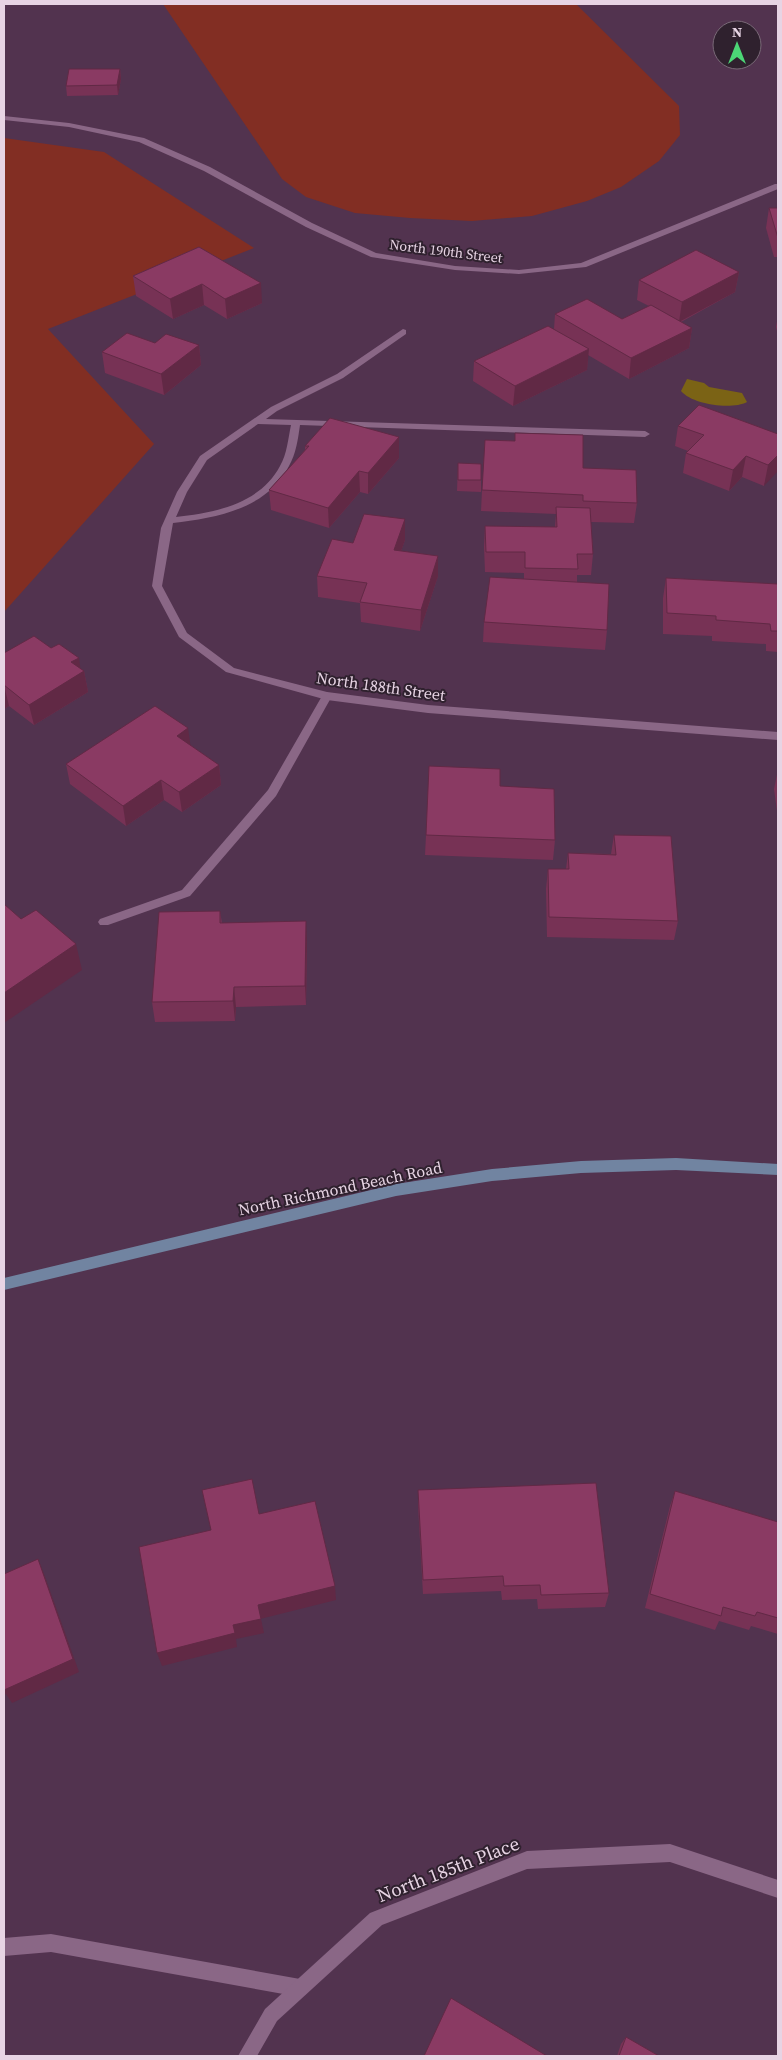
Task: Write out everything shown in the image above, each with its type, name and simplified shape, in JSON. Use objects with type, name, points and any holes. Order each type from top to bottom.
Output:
[{"type":"main road","name":"North Richmond Beach Road","points":[[4,1284],[396,1190],[492,1175],[580,1167],[676,1164],[778,1170]]},
{"type":"street","name":"North 190th Street","points":[[4,118],[69,124],[141,140],[207,169],[310,225],[374,255],[455,268],[518,272],[583,265],[778,186]]},
{"type":"street","name":"North 188th Street","points":[[403,332],[340,376],[274,409],[255,421],[204,458],[182,492],[166,528],[157,586],[183,636],[230,670],[327,696],[428,709],[778,736]]},
{"type":"street","points":[[255,421],[645,434]]},
{"type":"street","points":[[169,521],[213,515],[253,499],[270,485],[283,470],[290,451],[296,422]]},
{"type":"street","points":[[104,922],[186,893],[272,793],[327,696]]},
{"type":"street","name":"North 185th Place","points":[[247,2056],[270,2015],[376,1919],[527,1860],[670,1853],[778,1889]]},
{"type":"street","points":[[4,1947],[51,1943],[300,1988]]},
{"type":"shaded area","points":[[163,4],[576,4],[679,106],[680,135],[659,161],[621,187],[587,201],[532,216],[472,221],[355,213],[306,197],[282,179]]},
{"type":"shaded area","points":[[4,138],[104,152],[254,248],[48,329],[154,444],[4,612]]},
{"type":"shaded area","points":[[687,379],[704,383],[709,387],[742,393],[747,402],[723,406],[694,400],[681,391]]},
{"type":"building","points":[[69,69],[120,69],[117,85],[66,86]]},
{"type":"building","points":[[769,208],[778,208],[778,238]]},
{"type":"building","points":[[199,247],[261,283],[225,299],[202,284],[170,299],[133,276]]},
{"type":"building","points":[[696,250],[739,272],[682,302],[639,280]]},
{"type":"building","points":[[587,299],[622,319],[651,305],[692,328],[631,358],[555,314]]},
{"type":"building","points":[[548,326],[589,349],[515,386],[474,361]]},
{"type":"building","points":[[127,333],[155,343],[166,334],[199,345],[161,374],[102,352]]},
{"type":"building","points":[[699,405],[778,434],[778,455],[768,465],[746,456],[733,470],[686,453],[704,435],[678,426]]},
{"type":"building","points":[[330,418],[399,437],[368,473],[359,471],[328,508],[269,490],[309,446],[305,446]]},
{"type":"building","points":[[515,433],[583,435],[583,468],[636,470],[637,503],[583,501],[583,495],[482,490],[485,440],[515,441]]},
{"type":"building","points":[[458,463],[481,464],[481,480],[458,480]]},
{"type":"building","points":[[556,507],[590,508],[593,554],[577,554],[578,569],[525,568],[525,552],[486,552],[485,526],[557,527]]},
{"type":"building","points":[[364,514],[405,519],[394,550],[438,556],[421,610],[360,602],[367,583],[317,576],[332,539],[353,543]]},
{"type":"building","points":[[490,577],[609,584],[607,630],[484,622]]},
{"type":"building","points":[[666,578],[778,584],[778,631],[771,631],[770,624],[716,620],[716,616],[667,613]]},
{"type":"building","points":[[34,636],[51,648],[59,644],[79,658],[71,662],[84,671],[29,705],[4,685],[4,653]]},
{"type":"building","points":[[155,706],[188,728],[177,736],[219,765],[179,792],[161,780],[123,806],[66,764]]},
{"type":"building","points":[[429,766],[500,769],[500,786],[554,789],[555,840],[426,835]]},
{"type":"building","points":[[614,835],[671,836],[678,921],[549,917],[548,869],[569,869],[568,853],[616,855]]},
{"type":"building","points":[[4,904],[21,919],[36,910],[76,944],[4,993]]},
{"type":"building","points":[[220,911],[220,923],[306,921],[305,986],[234,987],[233,1001],[152,1002],[159,912]]},
{"type":"building","points":[[252,1479],[259,1514],[315,1501],[335,1586],[258,1605],[261,1619],[233,1625],[235,1633],[157,1653],[139,1547],[211,1530],[202,1490]]},
{"type":"building","points":[[596,1483],[609,1593],[541,1595],[540,1585],[504,1586],[503,1576],[423,1580],[418,1490]]},
{"type":"building","points":[[675,1491],[778,1522],[778,1618],[757,1612],[755,1616],[723,1607],[721,1616],[650,1594]]},
{"type":"building","points":[[38,1559],[73,1659],[4,1690],[4,1574]]},
{"type":"building","points":[[451,1998],[547,2056],[424,2056]]},
{"type":"building","points":[[626,2037],[659,2056],[619,2056]]}]
